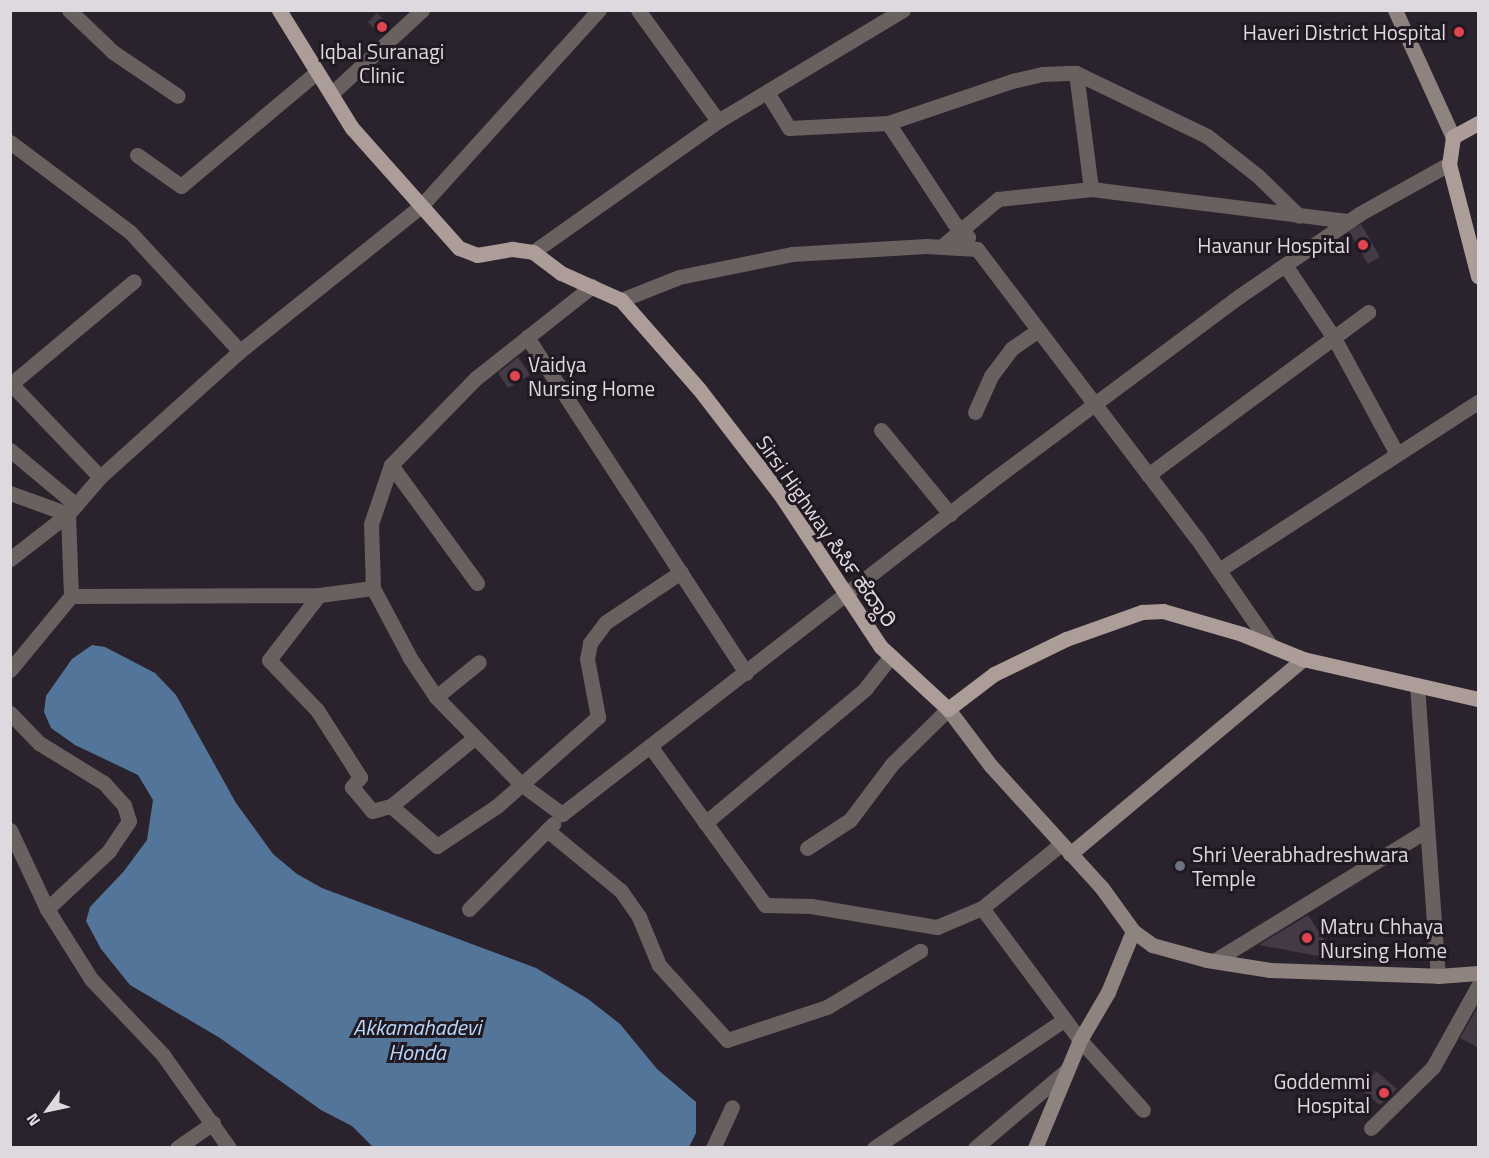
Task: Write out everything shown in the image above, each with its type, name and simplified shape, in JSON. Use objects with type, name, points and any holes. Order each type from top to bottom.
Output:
[{"type":"main road","points":[[279,10],[352,128],[466,254],[512,249],[533,252]]},
{"type":"main road","points":[[1479,123],[1453,137],[1449,164],[1479,276]]},
{"type":"main road","name":"Sirsi Highway ಸಿರ್ಸಿ ಹೆದ್ದಾರಿ","points":[[533,252],[561,273],[621,300],[699,389],[780,494],[847,597],[891,656],[948,709]]},
{"type":"main road","points":[[948,709],[994,674],[1066,639],[1142,612],[1163,611],[1271,646],[1303,659],[1479,699]]},
{"type":"street","points":[[69,10],[113,52],[178,96]]},
{"type":"street","points":[[332,94],[422,10]]},
{"type":"street","points":[[10,559],[72,510],[100,477],[240,351],[421,206],[599,10]]},
{"type":"street","points":[[638,10],[718,121]]},
{"type":"street","points":[[533,252],[718,121],[903,10]]},
{"type":"street","points":[[1395,10],[1453,137]]},
{"type":"street","points":[[137,155],[181,186],[317,72]]},
{"type":"street","points":[[767,92],[789,128],[888,123],[1012,81],[1042,74],[1076,73],[1207,136],[1258,176],[1299,216]]},
{"type":"street","points":[[1076,73],[1091,189]]},
{"type":"street","points":[[888,123],[954,223],[963,229],[1148,475],[1219,570],[1271,646]]},
{"type":"street","points":[[10,142],[130,232],[240,351]]},
{"type":"street","points":[[469,909],[562,814],[847,597],[950,514],[1094,404],[1349,221],[1449,164]]},
{"type":"street","points":[[941,246],[998,199],[1091,189],[1349,221]]},
{"type":"street","points":[[621,300],[679,277],[792,254],[846,248],[941,246],[977,249]]},
{"type":"street","points":[[1286,265],[1334,338],[1397,454]]},
{"type":"street","points":[[100,477],[11,384],[134,281]]},
{"type":"street","points":[[562,814],[521,784],[474,738],[436,697],[410,658],[373,588],[371,524],[391,465],[476,378],[592,286]]},
{"type":"street","points":[[1148,475],[1368,312]]},
{"type":"street","points":[[975,412],[998,367],[1011,349],[1038,330]]},
{"type":"street","points":[[527,337],[746,673]]},
{"type":"street","points":[[1219,570],[1479,402]]},
{"type":"street","points":[[881,429],[950,514]]},
{"type":"street","points":[[10,450],[72,510],[71,596],[10,670]]},
{"type":"street","points":[[391,465],[477,583]]},
{"type":"street","points":[[10,493],[72,510]]},
{"type":"street","points":[[391,806],[438,846],[521,784],[598,717],[587,659],[590,644],[606,622],[681,572]]},
{"type":"street","points":[[71,596],[319,595],[373,588]]},
{"type":"street","points":[[319,595],[269,660],[317,710],[360,777],[352,787],[372,811],[391,806],[474,738]]},
{"type":"street","points":[[705,823],[865,689],[891,656]]},
{"type":"street","points":[[650,746],[765,905],[811,906],[937,927],[982,908],[1065,849],[1303,659]]},
{"type":"street","points":[[436,697],[479,662]]},
{"type":"street","points":[[1417,685],[1438,976]]},
{"type":"street","points":[[807,848],[850,820],[892,764],[948,709],[991,766],[1102,888],[1133,931],[1152,945],[1214,962],[1270,970],[1438,976],[1479,973]]},
{"type":"street","points":[[10,713],[39,743],[104,783],[124,805],[129,821],[109,851],[47,909]]},
{"type":"street","points":[[10,830],[47,909],[91,979],[163,1055],[229,1148]]},
{"type":"street","points":[[547,830],[621,891],[639,917],[659,965],[727,1040],[827,1007],[920,951]]},
{"type":"street","points":[[1214,962],[1427,830]]},
{"type":"street","points":[[982,908],[1080,1040],[1143,1110]]},
{"type":"street","points":[[1035,1148],[1080,1040],[1108,992],[1133,931]]},
{"type":"street","points":[[1371,1128],[1433,1067],[1479,986]]},
{"type":"street","points":[[874,1148],[1065,1018]]},
{"type":"street","points":[[975,1148],[1067,1070]]},
{"type":"street","points":[[713,1148],[732,1107]]},
{"type":"street","points":[[177,1148],[213,1123]]},
{"type":"water","name":"Akkamahadevi Honda","points":[[92,645],[105,647],[155,673],[176,695],[236,803],[273,854],[297,874],[322,888],[536,968],[588,999],[620,1024],[657,1069],[696,1102],[696,1133],[689,1147],[373,1147],[352,1126],[321,1110],[220,1038],[130,985],[101,949],[86,921],[90,907],[124,871],[147,840],[153,800],[138,775],[75,745],[51,728],[44,712],[46,696],[72,659]]},
{"type":"building","points":[[377,13],[390,26],[381,35],[368,22]]},
{"type":"building","points":[[1361,224],[1380,257],[1368,264],[1349,231]]},
{"type":"building","points":[[518,357],[530,375],[508,388],[498,373]]},
{"type":"building","points":[[1308,915],[1330,949],[1318,956],[1259,945]]},
{"type":"building","points":[[1479,1005],[1479,1048],[1460,1038]]},
{"type":"building","points":[[1376,1071],[1397,1089],[1380,1105],[1361,1090]]},
{"type":"place","name":"Iqbal Suranagi Clinic","points":[[382,27]]},
{"type":"place","name":"Haveri District Hospital","points":[[1459,32]]},
{"type":"place","name":"Havanur Hospital","points":[[1363,245]]},
{"type":"place","name":"Vaidya Nursing Home","points":[[515,376]]},
{"type":"place","name":"Shri Veerabhadreshwara Temple","points":[[1180,866]]},
{"type":"place","name":"Matru Chhaya Nursing Home","points":[[1307,938]]},
{"type":"place","name":"Goddemmi Hospital","points":[[1384,1093]]}]
